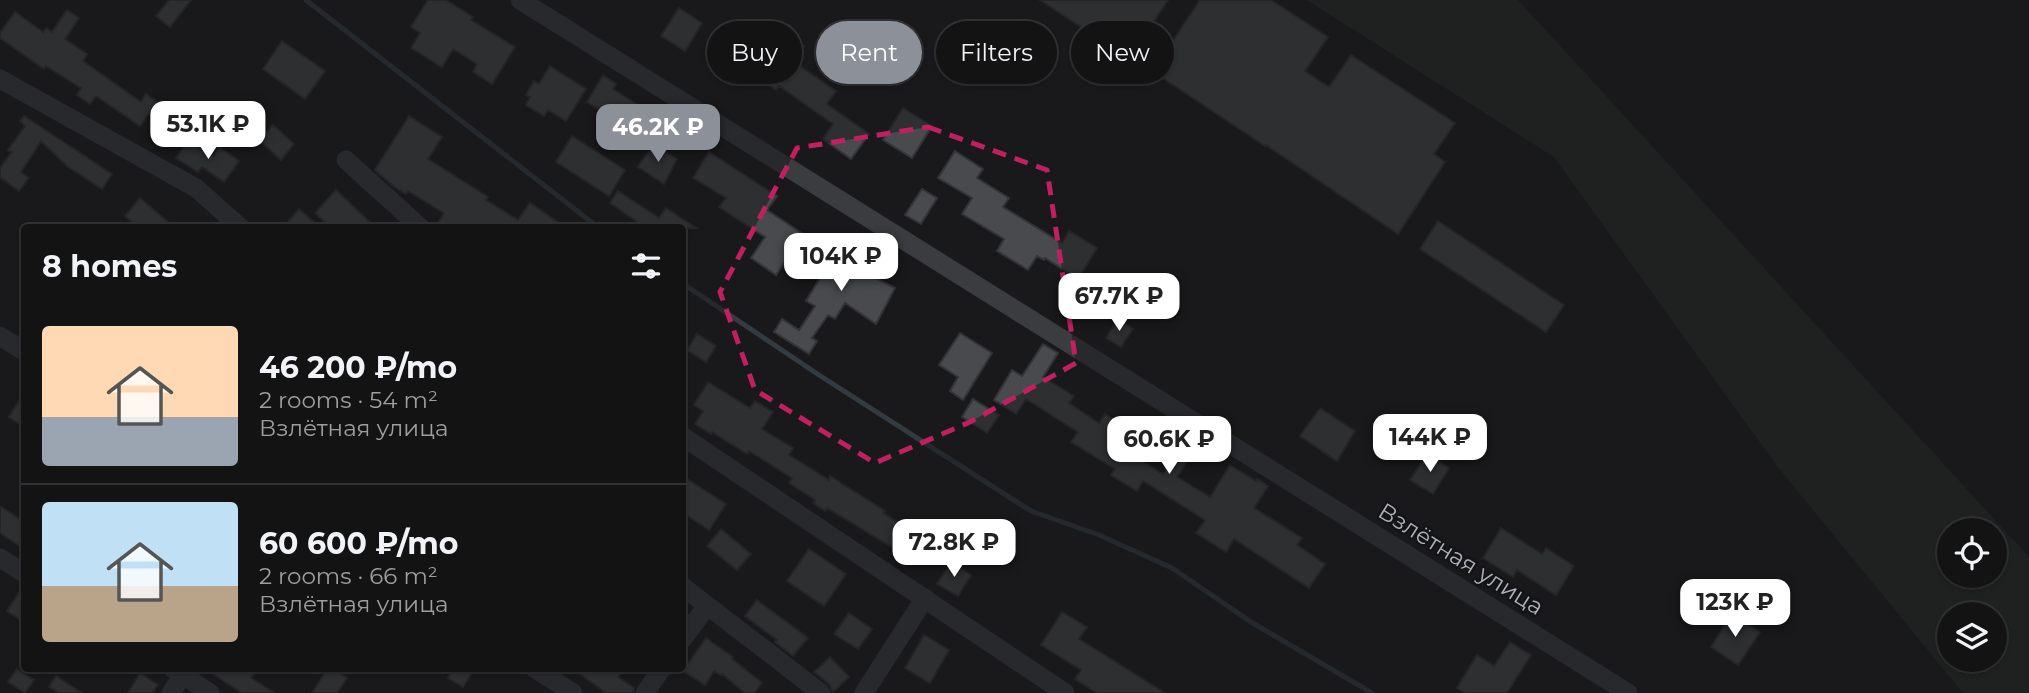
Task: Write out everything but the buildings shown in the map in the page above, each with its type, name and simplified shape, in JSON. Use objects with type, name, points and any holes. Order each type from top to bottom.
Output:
[{"type":"street","name":"Взлётная улица","points":[[520,0],[1628,693]]},
{"type":"street","points":[[0,79],[196,188],[236,224]]},
{"type":"street","points":[[346,160],[417,224]]},
{"type":"street","points":[[0,336],[21,349]]},
{"type":"street","points":[[686,439],[1065,693]]},
{"type":"street","points":[[0,558],[21,571]]},
{"type":"street","points":[[686,589],[821,693]]},
{"type":"street","points":[[864,693],[925,598]]},
{"type":"street","points":[[686,635],[707,606]]},
{"type":"street","points":[[171,693],[180,672]]},
{"type":"street","points":[[181,672],[210,693]]},
{"type":"street","points":[[540,672],[573,693]]},
{"type":"street","points":[[645,693],[659,672]]},
{"type":"highlighted area","points":[[928,127],[1047,170],[1076,363],[970,422],[875,463],[755,390],[720,292],[797,148]]},
{"type":"shaded area","points":[[1307,0],[1518,0],[1993,518],[1937,518],[1937,588],[2007,588],[2007,533],[2029,557],[2029,693],[1963,693],[1946,672],[2007,672],[2007,602],[1937,602],[1937,661],[1777,466],[1554,157]]},
{"type":"waterway","points":[[306,0],[594,224]]},
{"type":"waterway","points":[[686,286],[1031,511],[1099,535],[1172,568],[1251,622],[1372,693]]}]
